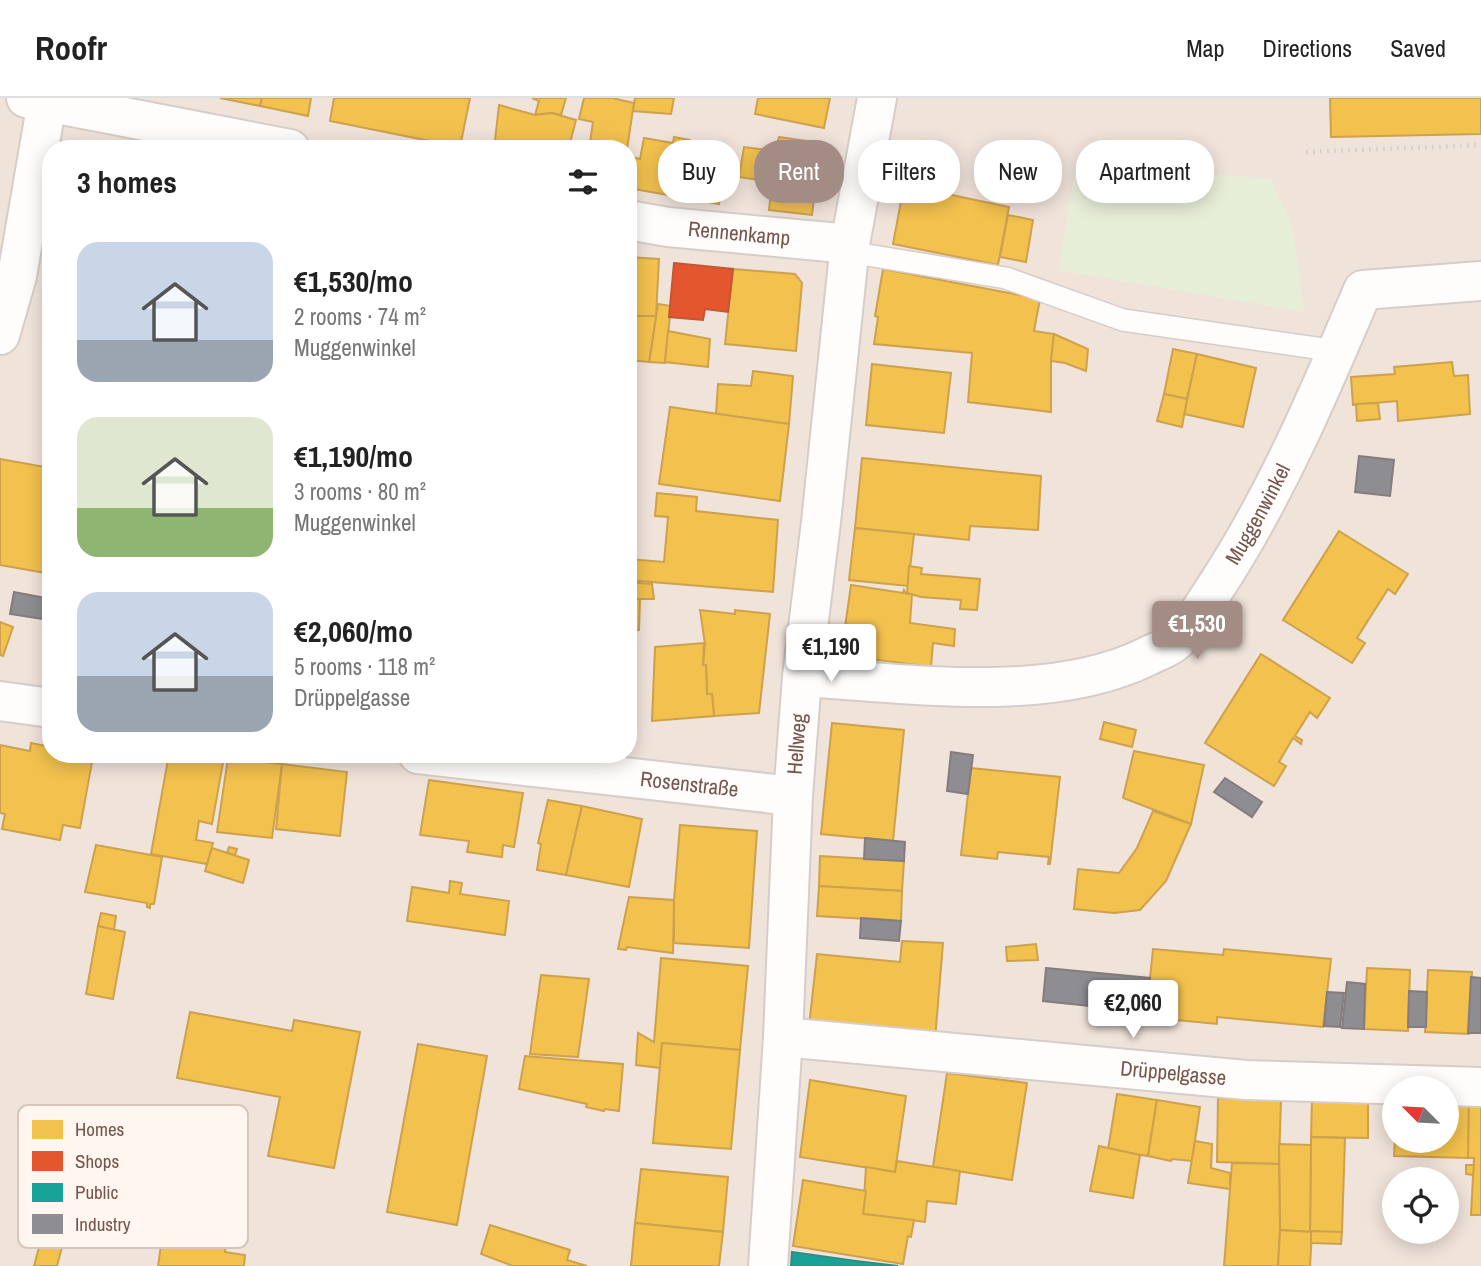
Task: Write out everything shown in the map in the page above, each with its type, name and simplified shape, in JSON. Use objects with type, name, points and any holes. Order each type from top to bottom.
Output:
[{"type":"street","name":"Hellweg","points":[[768,1266],[783,1037],[793,796],[802,677],[850,248],[877,98]]},
{"type":"street","points":[[0,335],[17,276],[37,100],[244,140]]},
{"type":"street","name":"Rennenkamp","points":[[637,222],[850,248]]},
{"type":"street","name":"Muggenwinkel","points":[[802,677],[973,686],[1056,684],[1128,666],[1173,644],[1199,613],[1250,535],[1304,424],[1363,290],[1481,281]]},
{"type":"street","points":[[0,701],[42,707]]},
{"type":"street","name":"Rosenstraße","points":[[498,763],[793,796]]},
{"type":"street","name":"Drüppelgasse","points":[[783,1037],[1246,1080],[1481,1087]]},
{"type":"lane","points":[[850,248],[1006,278],[1124,320],[1337,351]]},
{"type":"path","points":[[1306,152],[1481,145]]},
{"type":"shaded area","points":[[0,98],[1481,98],[1481,1266],[0,1266]]},
{"type":"green space","points":[[1076,162],[1076,203],[1214,203],[1214,175],[1270,178],[1293,228],[1304,312],[1059,270]]},
{"type":"building: Homes","points":[[220,98],[262,98],[260,106]]},
{"type":"building: Homes","points":[[262,98],[311,98],[308,116],[260,106]]},
{"type":"building: Homes","points":[[334,98],[470,98],[461,140],[425,140],[330,121]]},
{"type":"building: Homes","points":[[532,98],[566,98],[561,115],[535,115],[539,101]]},
{"type":"building: Homes","points":[[584,98],[612,98],[634,103],[628,140],[590,140],[593,122],[579,119]]},
{"type":"building: Homes","points":[[635,98],[674,98],[671,114],[633,111]]},
{"type":"building: Homes","points":[[758,98],[830,98],[824,128],[755,114]]},
{"type":"building: Homes","points":[[1330,98],[1481,98],[1481,134],[1331,137]]},
{"type":"building: Homes","points":[[499,105],[535,115],[552,113],[576,120],[571,140],[495,140]]},
{"type":"building: Homes","points":[[779,137],[800,140],[778,140]]},
{"type":"building: Homes","points":[[644,138],[658,140],[658,193],[637,190],[637,158],[640,159]]},
{"type":"building: Homes","points":[[744,147],[754,148],[754,179],[740,177]]},
{"type":"building: Homes","points":[[960,197],[974,200],[974,203],[1009,207],[998,265],[893,244],[901,203],[960,203]]},
{"type":"building: Homes","points":[[770,203],[814,203],[812,215],[769,210]]},
{"type":"building: Homes","points":[[1008,215],[1033,220],[1026,262],[1000,257]]},
{"type":"building: Homes","points":[[637,258],[659,259],[656,316],[637,316]]},
{"type":"building: Homes","points":[[733,269],[795,274],[802,283],[796,351],[725,344]]},
{"type":"building: Homes","points":[[883,269],[1040,299],[1034,331],[1054,334],[1051,412],[968,402],[972,353],[874,344],[878,317],[875,316]]},
{"type":"building: Homes","points":[[658,304],[671,306],[665,363],[649,362]]},
{"type":"building: Homes","points":[[637,316],[656,316],[649,362],[637,361]]},
{"type":"building: Homes","points":[[668,331],[710,339],[708,367],[665,362]]},
{"type":"building: Homes","points":[[1054,334],[1088,349],[1086,371],[1051,361]]},
{"type":"building: Homes","points":[[1173,349],[1197,354],[1187,399],[1164,394]]},
{"type":"building: Homes","points":[[1197,354],[1256,368],[1243,427],[1184,414]]},
{"type":"building: Homes","points":[[1452,362],[1454,376],[1468,375],[1470,414],[1398,421],[1397,401],[1353,405],[1351,377],[1395,374],[1394,367]]},
{"type":"building: Homes","points":[[872,364],[951,373],[944,433],[866,425]]},
{"type":"building: Homes","points":[[753,371],[793,376],[789,424],[716,414],[718,384],[751,386]]},
{"type":"building: Homes","points":[[1164,394],[1187,399],[1182,427],[1157,421]]},
{"type":"building: Homes","points":[[1378,403],[1380,419],[1357,421],[1356,404]]},
{"type":"building: Homes","points":[[670,407],[789,424],[780,501],[659,484]]},
{"type":"building: Homes","points":[[862,458],[1041,476],[1038,530],[970,526],[969,540],[855,528]]},
{"type":"building: Homes","points":[[0,459],[42,466],[42,572],[0,565]]},
{"type":"building: Homes","points":[[657,493],[697,497],[696,511],[778,520],[773,592],[637,581],[637,560],[664,562],[668,517],[655,516]]},
{"type":"building: Homes","points":[[855,528],[914,534],[908,586],[849,580]]},
{"type":"building: Homes","points":[[1339,531],[1408,574],[1395,594],[1388,589],[1357,638],[1365,643],[1352,663],[1283,620]]},
{"type":"building: Homes","points":[[909,566],[922,568],[921,574],[980,579],[977,610],[960,609],[961,600],[921,597],[907,593]]},
{"type":"building: Homes","points":[[637,583],[652,584],[654,599],[637,599]]},
{"type":"building: Homes","points":[[851,585],[903,593],[904,590],[906,594],[912,594],[910,623],[955,629],[954,646],[933,643],[931,667],[841,655]]},
{"type":"building: Homes","points":[[637,599],[640,599],[637,630]]},
{"type":"building: Homes","points":[[700,610],[770,614],[759,713],[714,716],[712,694],[707,694],[706,665],[703,665],[705,644]]},
{"type":"building: Homes","points":[[0,622],[13,627],[3,656],[0,655]]},
{"type":"building: Homes","points":[[704,643],[703,665],[706,665],[707,694],[712,694],[714,716],[652,721],[655,647]]},
{"type":"building: Homes","points":[[1261,654],[1330,698],[1317,718],[1310,712],[1295,736],[1302,740],[1301,744],[1293,738],[1279,762],[1286,766],[1274,786],[1205,743]]},
{"type":"building: Homes","points":[[1104,722],[1136,730],[1132,747],[1100,739]]},
{"type":"building: Homes","points":[[832,723],[904,730],[893,841],[821,834]]},
{"type":"building: Homes","points":[[31,743],[42,745],[42,763],[92,763],[80,828],[63,825],[60,840],[2,829],[5,814],[0,813],[0,745],[30,751]]},
{"type":"building: Homes","points":[[1134,751],[1204,765],[1191,824],[1123,798]]},
{"type":"building: Homes","points":[[167,763],[223,763],[212,824],[199,821],[196,840],[213,843],[207,864],[151,854]]},
{"type":"building: Homes","points":[[227,763],[282,764],[272,838],[217,832]]},
{"type":"building: Homes","points":[[282,764],[347,772],[340,836],[276,829]]},
{"type":"building: Homes","points":[[971,768],[1060,777],[1050,864],[1049,857],[998,852],[997,859],[961,855]]},
{"type":"building: Homes","points":[[429,780],[523,793],[514,847],[503,845],[502,857],[467,852],[469,841],[420,835]]},
{"type":"building: Homes","points":[[548,800],[582,806],[566,875],[537,870],[541,844],[538,843]]},
{"type":"building: Homes","points":[[582,806],[642,819],[629,887],[566,875]]},
{"type":"building: Homes","points":[[1153,811],[1191,824],[1166,881],[1140,910],[1114,913],[1074,909],[1078,869],[1119,873],[1137,848]]},
{"type":"building: Homes","points":[[680,825],[757,831],[749,948],[674,943],[674,900]]},
{"type":"building: Homes","points":[[96,845],[162,857],[154,904],[150,904],[150,908],[147,903],[85,892]]},
{"type":"building: Homes","points":[[229,847],[237,849],[235,855],[227,853]]},
{"type":"building: Homes","points":[[212,848],[249,860],[243,883],[205,871]]},
{"type":"building: Homes","points":[[820,856],[904,861],[902,891],[819,886]]},
{"type":"building: Homes","points":[[450,881],[462,883],[460,894],[509,901],[505,935],[407,921],[412,887],[449,893]]},
{"type":"building: Homes","points":[[819,886],[902,891],[901,921],[817,916]]},
{"type":"building: Homes","points":[[629,897],[674,900],[673,953],[627,947],[626,950],[618,949]]},
{"type":"building: Homes","points":[[101,913],[116,916],[114,930],[98,926]]},
{"type":"building: Homes","points":[[98,926],[125,932],[113,999],[86,994]]},
{"type":"building: Homes","points":[[902,941],[943,943],[935,1040],[809,1026],[817,954],[900,962]]},
{"type":"building: Homes","points":[[1036,944],[1038,960],[1007,961],[1006,947]]},
{"type":"building: Homes","points":[[1153,949],[1223,955],[1224,949],[1331,959],[1323,1027],[1217,1017],[1217,1024],[1146,1017]]},
{"type":"building: Homes","points":[[661,958],[748,966],[740,1050],[662,1043],[660,1068],[636,1065],[638,1033],[654,1042]]},
{"type":"building: Homes","points":[[1367,968],[1410,970],[1408,1031],[1364,1029]]},
{"type":"building: Homes","points":[[1428,970],[1472,972],[1469,1034],[1425,1032]]},
{"type":"building: Homes","points":[[541,975],[589,979],[578,1057],[530,1054]]},
{"type":"building: Homes","points":[[190,1012],[292,1031],[294,1020],[360,1032],[334,1168],[268,1156],[280,1097],[177,1078]]},
{"type":"building: Homes","points":[[662,1043],[740,1050],[731,1149],[653,1143]]},
{"type":"building: Homes","points":[[418,1044],[487,1056],[457,1225],[387,1212]]},
{"type":"building: Homes","points":[[525,1056],[623,1064],[619,1111],[604,1111],[586,1107],[587,1104],[519,1089]]},
{"type":"building: Homes","points":[[947,1073],[1027,1083],[1012,1180],[933,1167]]},
{"type":"building: Homes","points":[[810,1080],[906,1096],[895,1172],[800,1157]]},
{"type":"building: Homes","points":[[1117,1094],[1157,1100],[1148,1156],[1108,1150]]},
{"type":"building: Homes","points":[[1218,1098],[1281,1099],[1279,1164],[1217,1162]]},
{"type":"building: Homes","points":[[1312,1099],[1368,1100],[1368,1138],[1311,1137]]},
{"type":"building: Homes","points":[[1157,1100],[1200,1107],[1192,1161],[1171,1161],[1148,1156]]},
{"type":"building: Homes","points":[[1460,1101],[1469,1101],[1468,1158],[1394,1156],[1394,1153],[1460,1153]]},
{"type":"building: Homes","points":[[1469,1101],[1481,1101],[1481,1215],[1471,1215],[1474,1158],[1468,1158]]},
{"type":"building: Homes","points":[[1311,1137],[1345,1138],[1342,1232],[1310,1232]]},
{"type":"building: Homes","points":[[1195,1141],[1212,1144],[1211,1168],[1230,1173],[1230,1189],[1188,1183]]},
{"type":"building: Homes","points":[[1279,1144],[1311,1145],[1310,1232],[1280,1230]]},
{"type":"building: Homes","points":[[1099,1146],[1140,1155],[1133,1198],[1090,1191]]},
{"type":"building: Homes","points":[[897,1161],[960,1171],[956,1204],[927,1201],[925,1222],[863,1214],[866,1167],[895,1172]]},
{"type":"building: Homes","points":[[1232,1163],[1279,1164],[1278,1266],[1224,1266]]},
{"type":"building: Homes","points":[[1466,1165],[1474,1165],[1473,1175],[1466,1174]]},
{"type":"building: Homes","points":[[641,1169],[728,1177],[723,1232],[635,1223]]},
{"type":"building: Homes","points":[[803,1180],[866,1191],[863,1214],[914,1220],[903,1264],[793,1246]]},
{"type":"building: Homes","points":[[635,1223],[723,1232],[719,1266],[631,1266]]},
{"type":"building: Homes","points":[[490,1225],[570,1250],[567,1260],[587,1266],[513,1266],[481,1254]]},
{"type":"building: Homes","points":[[1280,1230],[1312,1232],[1310,1266],[1278,1266]]},
{"type":"building: Homes","points":[[1311,1231],[1342,1232],[1341,1244],[1311,1243]]},
{"type":"building: Homes","points":[[39,1248],[62,1248],[57,1266],[34,1266]]},
{"type":"building: Homes","points":[[161,1248],[226,1248],[225,1252],[245,1255],[244,1266],[158,1266]]},
{"type":"building: Shops","points":[[674,263],[733,269],[728,312],[705,309],[703,320],[669,317]]},
{"type":"building: Public","points":[[792,1252],[856,1261],[898,1266],[791,1266]]},
{"type":"building: Industry","points":[[1359,456],[1394,460],[1390,496],[1355,492]]},
{"type":"building: Industry","points":[[14,592],[42,597],[42,619],[10,614]]},
{"type":"building: Industry","points":[[951,752],[973,755],[968,794],[947,791]]},
{"type":"building: Industry","points":[[1225,778],[1262,802],[1252,817],[1214,792]]},
{"type":"building: Industry","points":[[865,838],[905,842],[904,861],[864,859]]},
{"type":"building: Industry","points":[[861,918],[901,921],[899,941],[860,938]]},
{"type":"building: Industry","points":[[1046,968],[1150,978],[1147,1012],[1043,1001]]},
{"type":"building: Industry","points":[[1471,977],[1481,978],[1481,1033],[1468,1033]]},
{"type":"building: Industry","points":[[1347,982],[1365,984],[1364,1029],[1342,1028]]},
{"type":"building: Industry","points":[[1409,991],[1427,992],[1426,1027],[1408,1027]]},
{"type":"building: Industry","points":[[1327,992],[1344,993],[1340,1027],[1324,1026]]}]
